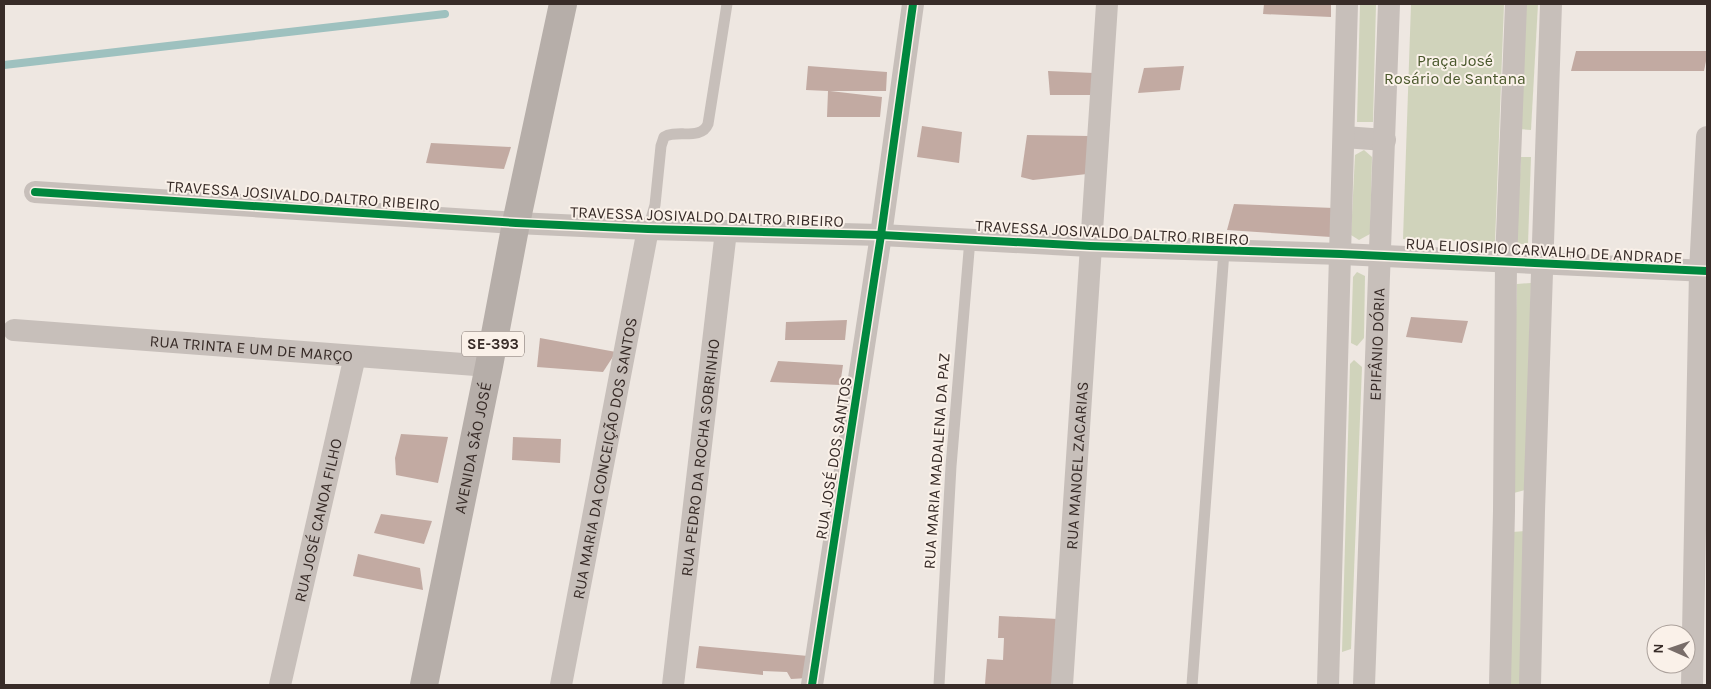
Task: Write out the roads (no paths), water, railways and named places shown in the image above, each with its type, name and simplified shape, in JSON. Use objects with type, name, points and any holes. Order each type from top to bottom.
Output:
[{"type":"main road","name":"AVENIDA SÃO JOSÉ","points":[[424,685],[516,223],[564,4]]},
{"type":"street","name":"RUA JOSÉ DOS SANTOS","points":[[812,685],[881,235],[913,4]]},
{"type":"street","name":"RUA MANOEL ZACARIAS","points":[[1062,685],[1107,4]]},
{"type":"street","points":[[1347,4],[1328,676],[1364,677]]},
{"type":"street","name":"EPIFÂNIO DÓRIA","points":[[1364,677],[1389,4]]},
{"type":"street","points":[[1500,685],[1504,511],[1506,262],[1516,4]]},
{"type":"street","points":[[1530,685],[1551,4]]},
{"type":"street","points":[[1344,137],[1385,140]]},
{"type":"street","points":[[1692,685],[1707,137]]},
{"type":"street","points":[[1510,145],[1546,146]]},
{"type":"street","name":"TRAVESSA JOSIVALDO DALTRO RIBEIRO","points":[[35,192],[648,230],[881,235],[1090,246],[1379,256]]},
{"type":"street","name":"RUA MARIA DA CONCEIÇÃO DOS SANTOS","points":[[561,685],[648,230]]},
{"type":"street","name":"RUA PEDRO DA ROCHA SOBRINHO","points":[[673,685],[726,231]]},
{"type":"street","name":"RUA ELIOSIPIO CARVALHO DE ANDRADE","points":[[1379,256],[1703,271]]},
{"type":"street","name":"RUA TRINTA E UM DE MARÇO","points":[[14,330],[489,366]]},
{"type":"street","points":[[1338,353],[1375,354]]},
{"type":"street","name":"RUA JOSÉ CANOA FILHO","points":[[280,685],[355,356]]},
{"type":"street","points":[[1504,511],[1534,512]]},
{"type":"lane","points":[[648,230],[655,205],[661,146],[664,137],[671,134],[699,133],[708,124],[727,4]]},
{"type":"lane","name":"RUA MARIA MADALENA DA PAZ","points":[[939,685],[952,466],[970,240]]},
{"type":"lane","points":[[1192,685],[1224,251]]},
{"type":"waterway","points":[[4,65],[445,14]]},
{"type":"park label","name":"Praça José Rosário de Santana","points":[[1455,69]]}]
